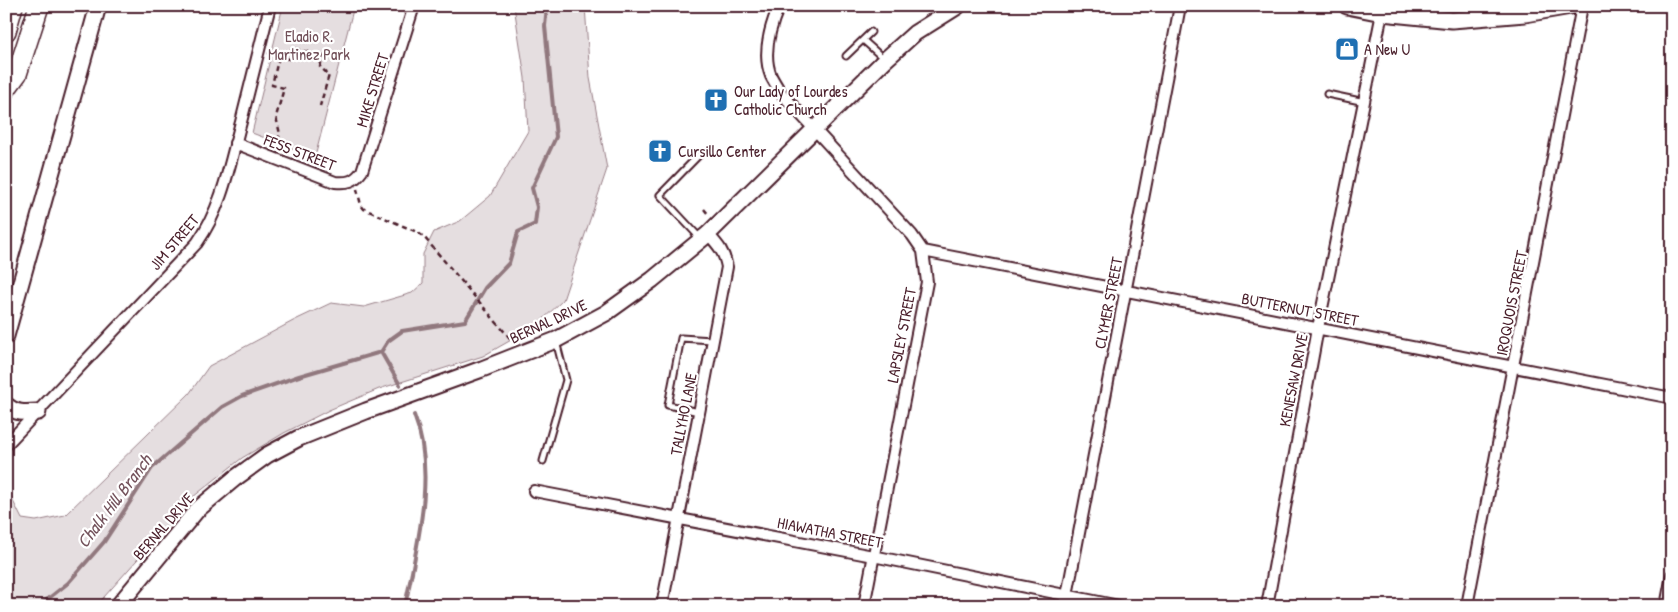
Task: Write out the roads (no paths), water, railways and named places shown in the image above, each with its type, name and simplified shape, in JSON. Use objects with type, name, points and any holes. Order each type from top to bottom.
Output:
[{"type":"highway","points":[[6,31],[13,6]]},
{"type":"highway","points":[[6,89],[17,74],[39,6]]},
{"type":"street","points":[[6,336],[98,6]]},
{"type":"street","name":"JIM STREET","points":[[6,445],[197,243],[207,229],[216,212],[236,143],[270,6]]},
{"type":"street","name":"MIKE STREET","points":[[355,181],[362,171],[414,6]]},
{"type":"street","name":"LAPSLEY STREET","points":[[779,6],[772,22],[768,39],[768,58],[771,75],[781,93],[912,235],[923,251],[927,282],[864,606]]},
{"type":"street","name":"BERNAL DRIVE","points":[[118,606],[197,510],[234,479],[267,455],[298,438],[556,340],[606,313],[652,280],[705,237],[884,60],[915,33],[958,6]]},
{"type":"street","name":"CLYMER STREET","points":[[1066,601],[1180,6]]},
{"type":"street","points":[[1347,6],[1374,10],[1416,11],[1452,20],[1525,14],[1545,8],[1570,6]]},
{"type":"street","name":"IROQUOIS STREET","points":[[1467,606],[1582,6]]},
{"type":"street","name":"KENESAW DRIVE","points":[[1266,606],[1318,328],[1365,102],[1374,10]]},
{"type":"street","name":"FESS STREET","points":[[236,143],[335,182],[347,183],[355,181]]},
{"type":"street","name":"TALLYHO LANE","points":[[662,606],[727,267],[724,255],[705,237]]},
{"type":"street","name":"BUTTERNUT STREET","points":[[923,251],[1672,398]]},
{"type":"street","points":[[6,405],[11,410],[20,413],[38,412]]},
{"type":"street","name":"HIAWATHA STREET","points":[[534,491],[873,556],[1066,601],[1119,606]]},
{"type":"street","points":[[1666,606],[1672,575]]},
{"type":"lane","points":[[846,56],[871,32]]},
{"type":"lane","points":[[863,40],[884,60]]},
{"type":"lane","points":[[1327,94],[1365,102]]},
{"type":"lane","points":[[700,154],[660,195],[705,237]]},
{"type":"lane","points":[[699,412],[668,405],[681,338],[712,340]]},
{"type":"lane","points":[[543,461],[566,380],[556,340]]},
{"type":"waterway","name":"Chalk Hill Branch","points":[[400,385],[381,352],[388,341],[402,331],[465,321],[485,288],[509,263],[518,232],[535,224],[537,207],[532,188],[556,137],[545,26],[547,6]]},
{"type":"waterway","name":"Chalk Hill Branch","points":[[39,606],[68,583],[104,542],[152,468],[222,407],[242,396],[299,376],[381,352]]},
{"type":"waterway","name":"Chalk Hill Branch","points":[[405,606],[423,509],[424,460],[421,437],[414,415]]},
{"type":"place","name":"A New U","points":[[1347,49]]},
{"type":"place","name":"Our Lady of Lourdes Catholic Church","points":[[716,100]]},
{"type":"place","name":"Cursillo Center","points":[[660,151]]},
{"type":"park label","name":"Eladio R. Martinez Park","points":[[309,45]]}]
